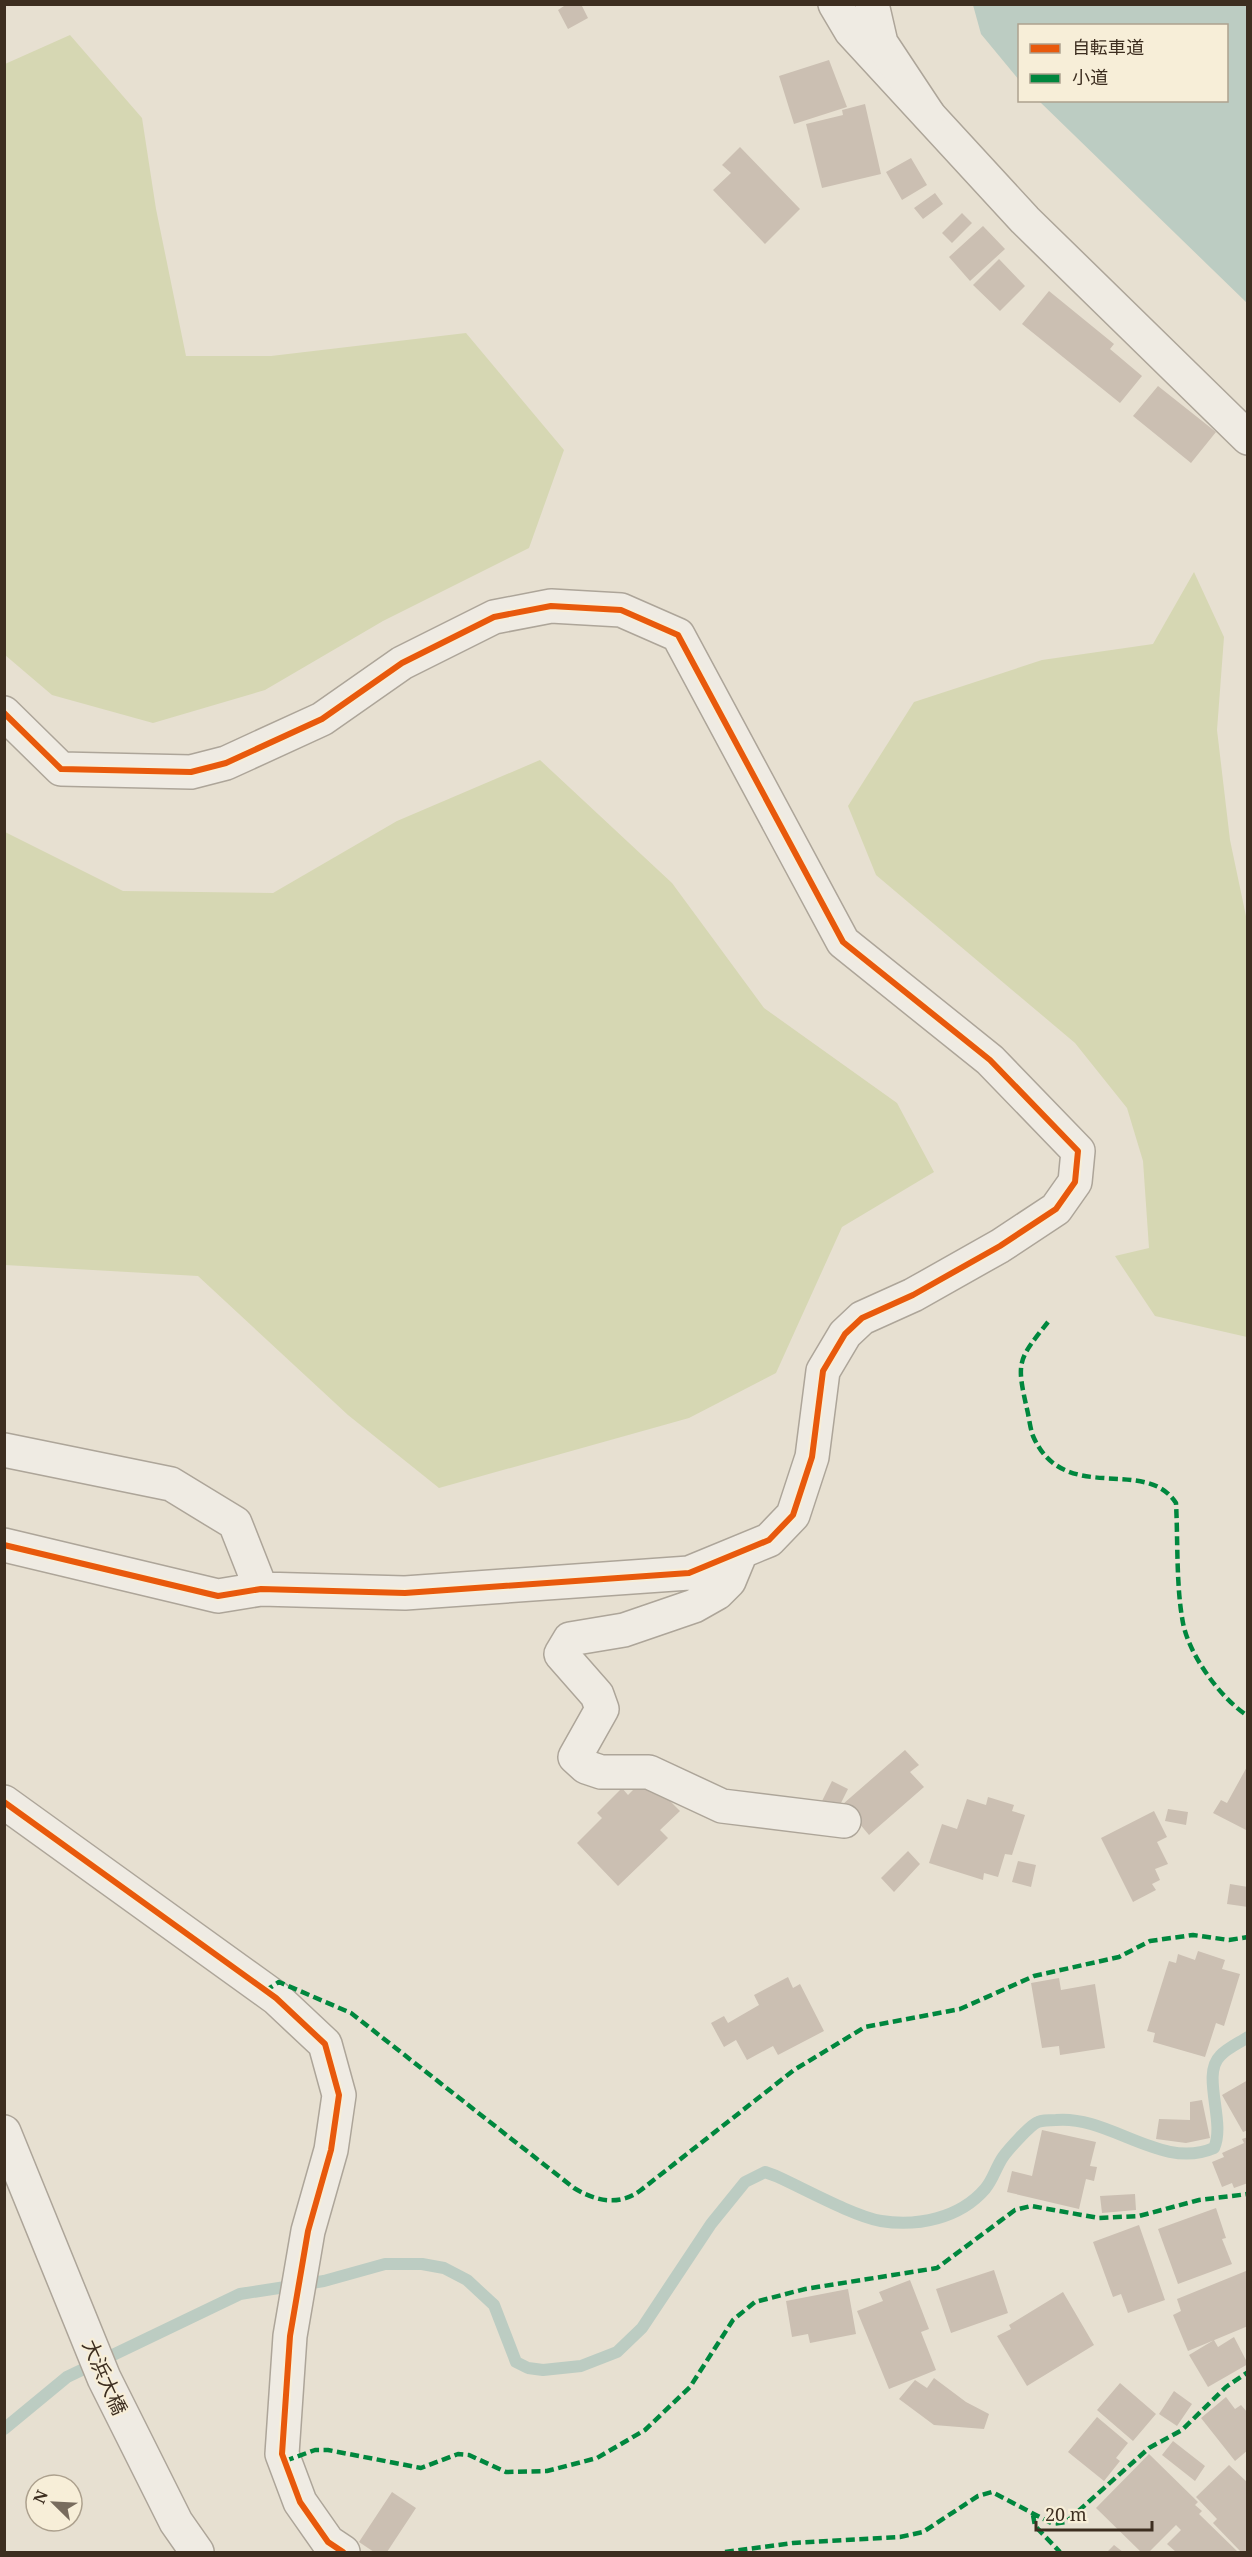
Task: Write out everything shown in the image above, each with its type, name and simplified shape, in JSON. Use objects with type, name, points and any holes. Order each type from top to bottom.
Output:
[{"type":"street","points":[[835,4],[851,31],[1025,220],[1248,438]]},
{"type":"street","points":[[872,4],[881,43],[928,114]]},
{"type":"street","points":[[4,713],[61,769],[191,772],[226,763],[322,718],[402,663],[494,617],[551,606],[621,610],[678,635],[843,942],[990,1060],[1078,1151],[1075,1182],[1056,1209],[1000,1246],[862,1318],[845,1334],[823,1371],[813,1457],[793,1515],[769,1540],[689,1573],[405,1593],[261,1589],[218,1596],[4,1545]]},
{"type":"street","points":[[4,1450],[171,1484],[236,1524],[261,1589]]},
{"type":"street","points":[[741,1552],[729,1581],[717,1593],[694,1606],[624,1629],[570,1639],[563,1647],[561,1654],[597,1695],[602,1709],[574,1757],[586,1767],[602,1773],[650,1773],[722,1806],[844,1821]]},
{"type":"street","points":[[4,1802],[276,1998],[324,2044],[339,2095],[330,2150],[303,2260],[290,2336],[282,2454],[300,2502],[328,2542],[343,2553]]},
{"type":"street","name":"大浜大橋","points":[[4,2132],[104,2378],[176,2522],[197,2553]]},
{"type":"green space","points":[[70,35],[142,118],[156,209],[186,356],[271,356],[466,333],[564,450],[529,548],[383,621],[265,690],[153,723],[52,695],[5,655],[5,64]]},
{"type":"green space","points":[[1194,572],[1224,637],[1217,730],[1230,840],[1247,921],[1247,1337],[1155,1316],[1115,1256],[1149,1248],[1143,1161],[1127,1108],[1075,1043],[876,875],[848,806],[914,702],[1042,660],[1153,644]]},
{"type":"green space","points":[[540,760],[672,883],[764,1008],[897,1103],[934,1172],[842,1227],[776,1373],[689,1418],[439,1488],[348,1415],[198,1276],[5,1265],[5,832],[123,891],[273,893],[397,821]]},
{"type":"shaded area","points":[[973,5],[1247,5],[1247,303],[1040,102],[1228,102],[1228,24],[1018,24],[1018,79],[981,34]]},
{"type":"building","points":[[567,4],[581,4],[588,18],[568,29],[558,10]]},
{"type":"building","points":[[829,60],[847,107],[794,124],[779,76]]},
{"type":"building","points":[[865,104],[881,174],[822,188],[806,124],[843,115],[842,110]]},
{"type":"building","points":[[740,147],[800,209],[765,244],[713,190],[731,173],[722,165]]},
{"type":"building","points":[[911,158],[927,185],[902,200],[886,172]]},
{"type":"building","points":[[935,193],[943,204],[923,219],[914,208]]},
{"type":"building","points":[[962,213],[972,223],[952,243],[942,233]]},
{"type":"building","points":[[983,226],[1005,249],[970,281],[949,257]]},
{"type":"building","points":[[999,259],[1025,286],[1000,311],[973,285]]},
{"type":"building","points":[[1049,291],[1114,344],[1110,349],[1142,376],[1120,403],[1022,324]]},
{"type":"building","points":[[1158,386],[1216,432],[1191,463],[1133,416]]},
{"type":"building","points":[[905,1750],[919,1765],[910,1772],[924,1787],[869,1835],[843,1804]]},
{"type":"building","points":[[1248,1765],[1248,1831],[1213,1813],[1221,1800],[1227,1803]]},
{"type":"building","points":[[646,1777],[680,1811],[660,1830],[668,1838],[618,1886],[577,1843],[602,1818],[597,1813],[622,1788],[628,1795]]},
{"type":"building","points":[[832,1781],[848,1789],[836,1813],[820,1805]]},
{"type":"building","points":[[988,1797],[1014,1805],[1012,1811],[1025,1815],[1012,1855],[1005,1854],[998,1877],[984,1873],[983,1880],[929,1863],[942,1824],[957,1829],[967,1799],[986,1805]]},
{"type":"building","points":[[1168,1809],[1188,1812],[1186,1825],[1165,1821]]},
{"type":"building","points":[[1154,1811],[1167,1837],[1157,1842],[1168,1864],[1155,1869],[1160,1880],[1152,1884],[1156,1890],[1133,1902],[1101,1838]]},
{"type":"building","points":[[908,1851],[920,1864],[894,1892],[881,1878]]},
{"type":"building","points":[[1018,1861],[1036,1865],[1031,1887],[1012,1882]]},
{"type":"building","points":[[1230,1884],[1248,1887],[1248,1907],[1227,1904]]},
{"type":"building","points":[[1198,1951],[1225,1960],[1222,1969],[1240,1974],[1224,2026],[1216,2023],[1205,2057],[1153,2042],[1155,2033],[1147,2031],[1169,1961],[1176,1963],[1178,1954],[1195,1960]]},
{"type":"building","points":[[788,1977],[793,1988],[800,1984],[824,2031],[778,2055],[773,2046],[747,2060],[736,2040],[724,2047],[711,2023],[724,2016],[728,2023],[759,2005],[754,1995]]},
{"type":"building","points":[[1059,1978],[1061,1990],[1095,1984],[1105,2048],[1060,2055],[1059,2046],[1042,2048],[1031,1983]]},
{"type":"building","points":[[1248,2080],[1248,2130],[1243,2132],[1222,2095]]},
{"type":"building","points":[[1202,2100],[1210,2138],[1186,2143],[1156,2139],[1159,2119],[1190,2120],[1190,2102]]},
{"type":"building","points":[[1042,2130],[1096,2142],[1090,2166],[1097,2167],[1094,2181],[1086,2179],[1079,2209],[1007,2192],[1012,2171],[1032,2176]]},
{"type":"building","points":[[1248,2137],[1248,2183],[1234,2188],[1232,2183],[1222,2187],[1212,2162],[1224,2157],[1222,2153],[1244,2143],[1242,2139]]},
{"type":"building","points":[[1135,2194],[1136,2210],[1102,2213],[1100,2196]]},
{"type":"building","points":[[1216,2208],[1226,2238],[1222,2239],[1232,2264],[1178,2284],[1158,2229]]},
{"type":"building","points":[[1139,2225],[1165,2300],[1128,2313],[1121,2294],[1113,2297],[1093,2242]]},
{"type":"building","points":[[994,2270],[1008,2313],[951,2333],[936,2289]]},
{"type":"building","points":[[1246,2271],[1248,2326],[1188,2351],[1173,2315],[1181,2311],[1177,2299]]},
{"type":"building","points":[[910,2280],[929,2329],[921,2332],[936,2370],[889,2389],[857,2311],[883,2301],[879,2292]]},
{"type":"building","points":[[848,2289],[856,2334],[810,2343],[808,2334],[792,2337],[786,2301]]},
{"type":"building","points":[[1063,2292],[1094,2345],[1027,2386],[997,2336],[1011,2329],[1009,2325]]},
{"type":"building","points":[[1234,2337],[1248,2364],[1208,2387],[1189,2355],[1214,2340],[1218,2347]]},
{"type":"building","points":[[934,2378],[966,2402],[989,2414],[984,2429],[934,2425],[899,2399],[915,2380],[927,2388]]},
{"type":"building","points":[[1120,2383],[1156,2414],[1133,2441],[1097,2410]]},
{"type":"building","points":[[1174,2391],[1192,2404],[1177,2426],[1159,2414]]},
{"type":"building","points":[[1226,2397],[1235,2409],[1241,2405],[1248,2413],[1248,2450],[1235,2461],[1201,2418]]},
{"type":"building","points":[[1097,2417],[1128,2443],[1116,2458],[1120,2461],[1104,2481],[1068,2452]]},
{"type":"building","points":[[1173,2441],[1205,2466],[1195,2481],[1162,2455]]},
{"type":"building","points":[[1149,2454],[1198,2502],[1195,2505],[1202,2511],[1199,2514],[1238,2552],[1176,2552],[1167,2544],[1181,2530],[1176,2525],[1149,2552],[1141,2552],[1096,2508]]},
{"type":"building","points":[[1229,2465],[1248,2483],[1248,2552],[1241,2552],[1213,2523],[1217,2519],[1196,2497]]},
{"type":"building","points":[[392,2492],[416,2508],[387,2552],[374,2552],[359,2542]]},
{"type":"building","points":[[1114,2545],[1123,2552],[1107,2552]]},
{"type":"waterway","points":[[4,2429],[67,2377],[240,2294],[324,2281],[385,2264],[422,2264],[444,2268],[467,2280],[494,2305],[516,2362],[528,2368],[543,2370],[581,2366],[617,2352],[642,2328],[711,2224],[745,2182],[765,2172],[870,2218],[909,2223],[938,2218],[975,2199],[988,2185],[1010,2149],[1030,2127],[1040,2121],[1076,2121],[1175,2153],[1194,2153],[1214,2148],[1217,2137],[1213,2087],[1215,2064],[1223,2053],[1248,2037]]},
{"type":"marked path","points":[[1048,1322],[1025,1354],[1022,1362],[1021,1380],[1033,1436],[1047,1457],[1064,1470],[1084,1476],[1145,1482],[1162,1489],[1176,1503],[1179,1594],[1186,1635],[1199,1662],[1217,1688],[1248,1716]]},
{"type":"marked path","points":[[265,1991],[279,1982],[351,2013],[574,2188],[600,2199],[617,2200],[641,2190],[794,2070],[865,2027],[960,2009],[1034,1976],[1119,1957],[1150,1941],[1193,1935],[1229,1940],[1248,1937]]},
{"type":"marked path","points":[[285,2461],[315,2450],[328,2450],[421,2468],[458,2454],[469,2455],[506,2472],[547,2471],[597,2458],[645,2430],[690,2387],[733,2320],[755,2302],[805,2289],[937,2268],[1015,2210],[1031,2206],[1099,2218],[1139,2216],[1199,2200],[1248,2194]]},
{"type":"marked path","points":[[725,2552],[793,2543],[900,2537],[923,2532],[978,2496],[992,2492],[1053,2524],[1066,2522],[1149,2448],[1182,2430],[1226,2387],[1248,2372]]},
{"type":"marked path","points":[[1033,2515],[1035,2526],[1060,2552]]},
{"type":"cycle path","points":[[4,713],[61,769],[191,772],[226,763],[322,719],[402,663],[494,617],[551,606],[621,610],[678,635],[843,942],[990,1060],[1078,1151],[1075,1182],[1056,1209],[1000,1246],[913,1295],[862,1318],[845,1334],[823,1371],[812,1457],[793,1515],[769,1540],[689,1573],[405,1593],[261,1589],[218,1596],[4,1545]]},
{"type":"cycle path","points":[[4,1802],[276,1998],[325,2044],[339,2095],[331,2150],[308,2231],[290,2336],[282,2454],[300,2502],[328,2542],[343,2552]]}]
